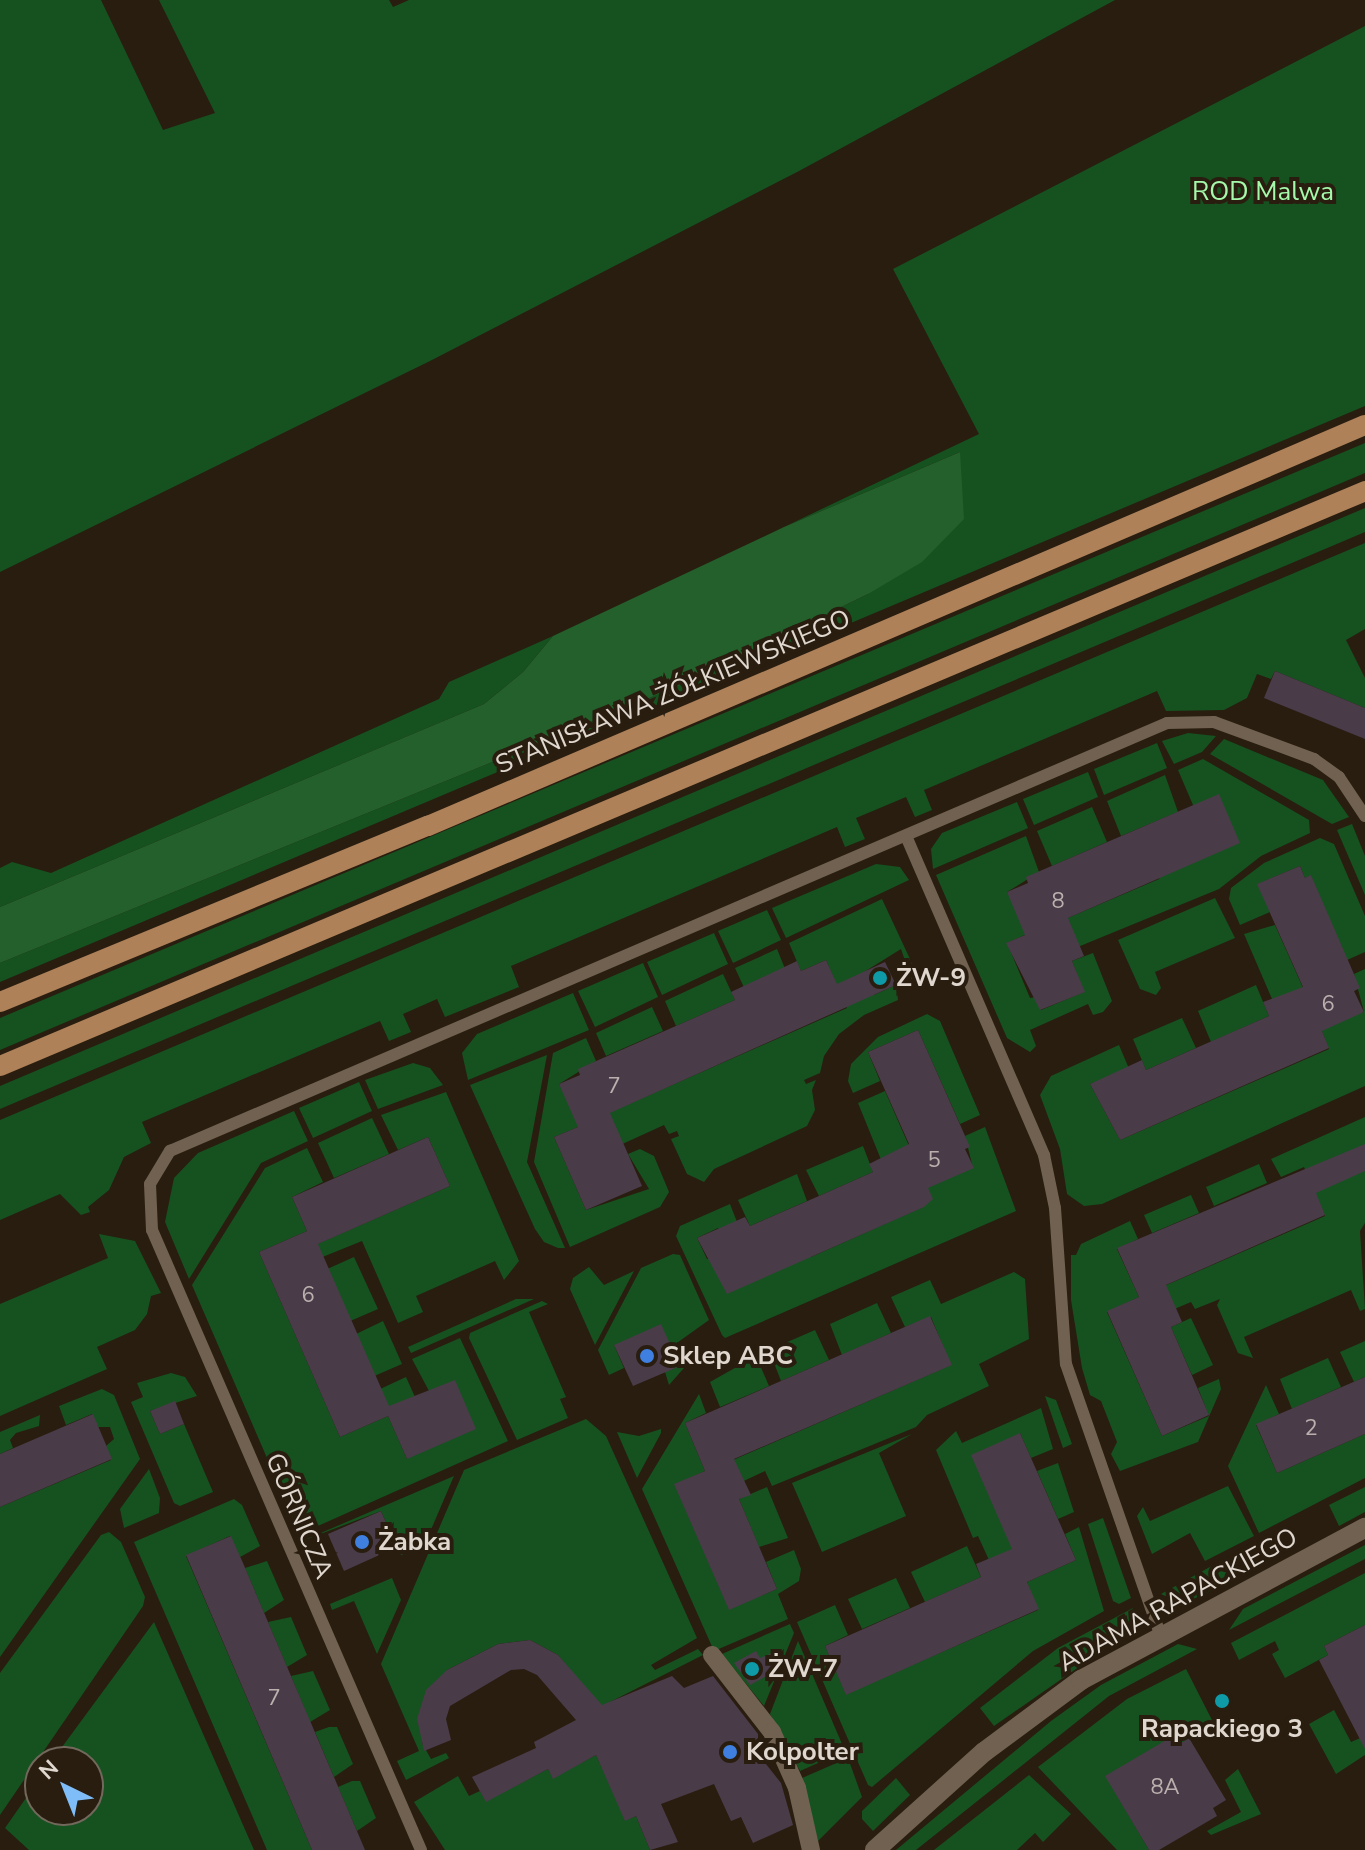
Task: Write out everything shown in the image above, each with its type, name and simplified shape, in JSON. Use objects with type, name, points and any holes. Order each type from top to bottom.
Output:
[{"type":"main road","name":"STANISŁAWA ŻÓŁKIEWSKIEGO","points":[[0,1002],[428,826],[1365,425]]},
{"type":"main road","points":[[0,1066],[1365,491]]},
{"type":"street","name":"ADAMA RAPACKIEGO","points":[[875,1850],[1030,1717],[1160,1634],[1365,1528]]},
{"type":"street","points":[[712,1655],[772,1732],[801,1799],[811,1850]]},
{"type":"lane","points":[[1160,1634],[1066,1364],[1055,1208],[1044,1155],[906,836],[1153,729],[1200,721],[1231,726],[1324,764],[1349,789],[1365,816]]},
{"type":"lane","name":"GÓRNICZA","points":[[421,1850],[152,1230],[148,1196],[158,1167],[187,1140],[906,836]]},
{"type":"green space","points":[[0,0],[101,0],[163,130],[215,113],[159,0],[389,0],[393,7],[409,0],[1115,0],[799,171],[430,361],[0,572]]},
{"type":"green space","name":"ROD Malwa","points":[[1365,26],[1365,406],[0,982],[0,963],[681,685],[868,594],[960,452],[784,527],[979,434],[893,269]]},
{"type":"green space","points":[[1365,443],[1365,473],[0,1050],[0,1018]]},
{"type":"green space","points":[[960,452],[964,519],[922,562],[868,594],[681,685],[0,963],[0,907],[484,704],[523,672],[553,636],[784,527]]},
{"type":"green space","points":[[1365,508],[1365,532],[0,1109],[0,1086]]},
{"type":"green space","points":[[1365,543],[1365,629],[1346,640],[1365,678],[1365,708],[1275,671],[1271,679],[1257,674],[1247,698],[1224,710],[1166,711],[1157,691],[924,790],[932,810],[915,817],[906,797],[856,818],[865,839],[845,847],[837,827],[511,966],[519,987],[445,1017],[437,999],[403,1014],[411,1032],[389,1041],[380,1021],[142,1122],[151,1143],[124,1157],[109,1190],[88,1207],[90,1212],[81,1215],[60,1194],[0,1220],[0,1120]]},
{"type":"green space","points":[[553,636],[523,672],[484,704],[0,907],[0,868],[12,862],[51,873],[439,699],[449,682]]},
{"type":"green space","points":[[1188,733],[1216,736],[1202,752],[1174,764],[1162,741]]},
{"type":"green space","points":[[1224,739],[1323,780],[1349,817],[1332,824],[1210,754]]},
{"type":"green space","points":[[1157,743],[1167,768],[1104,795],[1094,769]]},
{"type":"green space","points":[[1203,759],[1309,820],[1310,833],[1261,856],[1219,889],[1068,951],[1056,923],[1159,879],[1193,805],[1178,770]]},
{"type":"green space","points":[[1088,772],[1098,797],[1034,825],[1023,799]]},
{"type":"green space","points":[[1165,775],[1178,812],[1121,836],[1107,801]]},
{"type":"green space","points":[[1017,802],[1028,828],[933,869],[931,849],[942,833]]},
{"type":"green space","points":[[1092,807],[1107,842],[1052,866],[1037,831]]},
{"type":"green space","points":[[1352,824],[1365,856],[1365,895],[1337,830]]},
{"type":"green space","points":[[1026,836],[1039,872],[1007,892],[1031,932],[1007,943],[1030,998],[1035,997],[1041,1010],[1084,992],[1072,961],[1093,953],[1112,1001],[1103,1012],[1093,1015],[1088,1004],[1030,1030],[1036,1046],[1030,1052],[1007,1038],[936,875]]},
{"type":"green space","points":[[1320,838],[1334,844],[1365,916],[1365,952],[1347,960],[1311,876],[1305,878],[1300,866],[1258,884],[1270,912],[1240,925],[1229,899],[1231,888],[1264,863]]},
{"type":"green space","points":[[876,864],[900,867],[909,880],[786,938],[772,908]]},
{"type":"green space","points":[[1215,898],[1235,938],[1155,972],[1161,988],[1156,995],[1140,989],[1118,940]]},
{"type":"green space","points":[[882,899],[924,989],[913,984],[901,949],[864,972],[874,995],[896,985],[898,1000],[864,1015],[839,1034],[824,1056],[820,1073],[804,1080],[806,1084],[816,1080],[812,1090],[815,1110],[807,1126],[714,1169],[704,1182],[687,1174],[671,1139],[679,1136],[677,1131],[669,1134],[664,1125],[618,1146],[604,1115],[847,1008],[826,960],[801,971],[789,943]]},
{"type":"green space","points":[[767,910],[781,940],[733,963],[718,931]]},
{"type":"green space","points":[[1275,925],[1308,999],[1272,999],[1244,934]]},
{"type":"green space","points":[[714,933],[728,964],[662,995],[647,962]]},
{"type":"green space","points":[[777,949],[788,976],[747,994],[735,968]]},
{"type":"green space","points":[[643,963],[658,997],[595,1027],[578,991]]},
{"type":"green space","points":[[1365,969],[1365,1086],[1102,1204],[1084,1206],[1067,1194],[1060,1149],[1040,1095],[1051,1076],[1119,1045],[1130,1071],[1090,1084],[1120,1140],[1329,1049],[1320,1026],[1364,1012],[1354,974]]},
{"type":"green space","points":[[723,974],[735,1000],[676,1026],[665,1001]]},
{"type":"green space","points":[[1256,985],[1269,1016],[1211,1042],[1198,1011]]},
{"type":"green space","points":[[573,993],[589,1030],[468,1080],[462,1053],[477,1034]]},
{"type":"green space","points":[[652,1007],[663,1031],[606,1056],[596,1033]]},
{"type":"green space","points":[[927,1014],[940,1021],[980,1115],[960,1124],[918,1030],[868,1052],[880,1081],[853,1093],[848,1081],[851,1064],[878,1037]]},
{"type":"green space","points":[[1182,1018],[1196,1048],[1146,1070],[1133,1039]]},
{"type":"green space","points":[[586,1038],[596,1061],[559,1084],[583,1125],[554,1137],[586,1210],[649,1189],[628,1154],[640,1149],[654,1156],[669,1192],[660,1207],[570,1247],[534,1162],[553,1053]]},
{"type":"green space","points":[[547,1055],[527,1162],[565,1248],[544,1242],[535,1229],[470,1085]]},
{"type":"green space","points":[[413,1063],[430,1068],[443,1085],[378,1109],[365,1080]]},
{"type":"green space","points":[[359,1082],[372,1111],[313,1138],[299,1108]]},
{"type":"green space","points":[[885,1091],[913,1155],[884,1167],[858,1103]]},
{"type":"green space","points":[[446,1092],[519,1261],[504,1280],[495,1261],[416,1296],[423,1312],[398,1323],[362,1241],[320,1258],[315,1245],[450,1186],[428,1137],[398,1150],[381,1115]]},
{"type":"green space","points":[[294,1111],[308,1141],[261,1163],[189,1279],[165,1222],[174,1178],[198,1153]]},
{"type":"green space","points":[[1365,1117],[1365,1223],[1360,1231],[1365,1309],[1360,1311],[1351,1290],[1244,1337],[1253,1358],[1238,1353],[1217,1305],[1220,1299],[1195,1309],[1191,1302],[1165,1313],[1155,1290],[1325,1216],[1304,1167],[1281,1177],[1271,1159]]},
{"type":"green space","points":[[372,1118],[389,1154],[334,1178],[318,1143]]},
{"type":"green space","points":[[985,1127],[1016,1211],[725,1338],[722,1335],[676,1236],[680,1226],[730,1204],[737,1222],[721,1234],[718,1228],[697,1238],[707,1259],[811,1257],[923,1207],[925,1181],[973,1168],[965,1136]]},
{"type":"green space","points":[[863,1146],[873,1172],[819,1196],[806,1170]]},
{"type":"green space","points":[[307,1148],[323,1182],[292,1197],[307,1231],[259,1252],[340,1437],[388,1416],[407,1459],[429,1391],[412,1359],[460,1338],[508,1441],[300,1534],[192,1285],[265,1168]]},
{"type":"green space","points":[[1259,1164],[1267,1183],[1214,1206],[1206,1187]]},
{"type":"green space","points":[[797,1174],[807,1201],[750,1226],[738,1200]]},
{"type":"green space","points":[[1191,1195],[1199,1213],[1152,1233],[1144,1215]]},
{"type":"green space","points":[[1130,1221],[1138,1239],[1117,1249],[1139,1297],[1107,1312],[1162,1436],[1209,1416],[1198,1388],[1219,1379],[1221,1389],[1198,1442],[1120,1471],[1111,1454],[1117,1442],[1101,1401],[1090,1395],[1082,1368],[1071,1300],[1071,1255],[1076,1255],[1081,1244]]},
{"type":"green space","points":[[99,1234],[135,1241],[161,1293],[151,1296],[147,1314],[135,1330],[97,1347],[107,1369],[0,1416],[0,1304],[108,1258]]},
{"type":"green space","points":[[673,1254],[680,1255],[709,1320],[674,1345],[684,1368],[669,1385],[665,1372],[614,1345],[624,1368],[609,1375],[598,1350],[641,1268]]},
{"type":"green space","points":[[354,1257],[378,1309],[348,1322],[325,1270]]},
{"type":"green space","points":[[589,1267],[604,1285],[634,1271],[595,1345],[570,1289],[573,1278]]},
{"type":"green space","points":[[1014,1272],[1025,1279],[1029,1339],[979,1364],[989,1386],[927,1415],[916,1427],[772,1486],[765,1471],[733,1486],[724,1464],[951,1365],[931,1317],[905,1327],[891,1297],[930,1280],[941,1304]]},
{"type":"green space","points":[[516,1299],[534,1299],[411,1353],[408,1347]]},
{"type":"green space","points":[[542,1301],[548,1304],[529,1312],[566,1397],[560,1399],[568,1418],[517,1440],[469,1338],[470,1333]]},
{"type":"green space","points":[[877,1303],[891,1333],[842,1355],[830,1324]]},
{"type":"green space","points":[[1191,1318],[1213,1365],[1192,1375],[1171,1327]]},
{"type":"green space","points":[[383,1321],[402,1364],[372,1377],[354,1335]]},
{"type":"green space","points":[[815,1330],[829,1360],[781,1381],[769,1350]]},
{"type":"green space","points":[[1365,1341],[1365,1377],[1354,1382],[1340,1352]]},
{"type":"green space","points":[[756,1356],[769,1386],[720,1407],[710,1382]]},
{"type":"green space","points":[[1328,1358],[1341,1387],[1292,1409],[1280,1379]]},
{"type":"green space","points":[[171,1373],[185,1377],[197,1396],[150,1411],[160,1434],[184,1424],[213,1492],[180,1506],[174,1503],[131,1402],[143,1397],[137,1383]]},
{"type":"green space","points":[[406,1377],[415,1397],[387,1410],[378,1390]]},
{"type":"green space","points":[[1266,1385],[1279,1414],[1256,1425],[1277,1473],[1365,1434],[1365,1478],[1259,1533],[1228,1466]]},
{"type":"green space","points":[[102,1389],[114,1395],[140,1459],[0,1657],[0,1507],[111,1460],[106,1446],[114,1439],[110,1427],[98,1427],[92,1414],[66,1425],[59,1406]]},
{"type":"green space","points":[[699,1394],[706,1413],[685,1423],[705,1471],[675,1485],[729,1609],[777,1589],[766,1562],[794,1550],[801,1569],[799,1581],[778,1594],[788,1619],[714,1651],[642,1489]]},
{"type":"green space","points":[[1045,1396],[1056,1400],[1072,1444],[1063,1448]]},
{"type":"green space","points":[[1041,1408],[1053,1449],[1031,1458],[1020,1433],[1018,1561],[994,1571],[978,1536],[973,1538],[936,1450],[956,1431],[962,1443]]},
{"type":"green space","points":[[40,1415],[39,1426],[16,1433],[10,1440],[13,1448],[0,1454],[0,1432]]},
{"type":"green space","points":[[586,1419],[606,1436],[697,1638],[651,1665],[655,1670],[698,1649],[703,1655],[600,1707],[558,1655],[530,1640],[498,1644],[447,1670],[422,1743],[431,1759],[446,1753],[449,1758],[406,1780],[397,1761],[419,1751],[381,1664],[464,1470]]},
{"type":"green space","points":[[661,1429],[637,1478],[617,1432],[639,1436]]},
{"type":"green space","points":[[912,1434],[879,1453],[906,1516],[822,1552],[792,1483]]},
{"type":"green space","points":[[1058,1463],[1074,1512],[1058,1519],[1037,1471]]},
{"type":"green space","points":[[149,1469],[160,1498],[159,1513],[124,1528],[120,1509]]},
{"type":"green space","points":[[454,1476],[424,1546],[401,1555],[381,1511],[302,1541]]},
{"type":"green space","points":[[1228,1486],[1254,1536],[1205,1561],[1190,1533],[1152,1554],[1137,1516],[1143,1507],[1150,1521]]},
{"type":"green space","points":[[767,1487],[788,1538],[759,1547],[739,1499]]},
{"type":"green space","points":[[1365,1487],[1365,1512],[1339,1526],[1329,1505]]},
{"type":"green space","points":[[234,1499],[242,1505],[260,1546],[240,1557],[230,1536],[186,1556],[312,1850],[267,1850],[134,1542]]},
{"type":"green space","points":[[1103,1518],[1131,1598],[1119,1604],[1113,1601],[1088,1524]]},
{"type":"green space","points":[[1079,1527],[1104,1611],[1033,1651],[872,1787],[868,1785],[797,1622],[835,1605],[848,1635],[825,1646],[846,1694],[1038,1610],[1027,1582],[1076,1560],[1065,1534]]},
{"type":"green space","points":[[109,1532],[121,1542],[145,1597],[143,1606],[47,1746],[24,1746],[24,1780],[0,1815],[0,1673],[101,1535]]},
{"type":"green space","points":[[1365,1545],[1365,1559],[1229,1630],[1243,1609]]},
{"type":"green space","points":[[967,1546],[981,1577],[925,1602],[911,1572]]},
{"type":"green space","points":[[1228,1557],[1239,1577],[1183,1604],[1161,1594]]},
{"type":"green space","points":[[267,1561],[284,1600],[264,1613],[245,1568]]},
{"type":"green space","points":[[1365,1573],[1365,1625],[1324,1646],[1328,1655],[1285,1678],[1272,1654],[1279,1650],[1275,1641],[1239,1660],[1231,1643]]},
{"type":"green space","points":[[392,1578],[401,1600],[377,1654],[354,1601],[332,1610],[330,1604]]},
{"type":"green space","points":[[896,1578],[910,1608],[862,1629],[848,1599]]},
{"type":"green space","points":[[1133,1608],[1130,1623],[1116,1641],[994,1726],[980,1708],[1058,1648]]},
{"type":"green space","points":[[291,1617],[307,1655],[287,1667],[268,1622]]},
{"type":"green space","points":[[154,1622],[254,1850],[29,1850],[5,1828],[24,1801],[24,1826],[104,1826],[104,1746],[63,1746]]},
{"type":"green space","points":[[790,1624],[794,1633],[764,1706],[722,1654]]},
{"type":"green space","points":[[798,1641],[845,1751],[800,1771],[770,1714]]},
{"type":"green space","points":[[1178,1644],[1197,1649],[1109,1696],[916,1850],[896,1850],[1051,1721],[1101,1685]]},
{"type":"green space","points":[[1186,1669],[1214,1724],[1178,1745],[1173,1737],[1106,1776],[1149,1850],[1117,1850],[1038,1767],[1127,1699]]},
{"type":"green space","points":[[313,1671],[330,1710],[310,1722],[291,1676]]},
{"type":"green space","points":[[1334,1710],[1351,1742],[1365,1736],[1365,1755],[1336,1774],[1309,1724]]},
{"type":"green space","points":[[337,1727],[353,1764],[334,1777],[315,1732]]},
{"type":"green space","points":[[596,1755],[626,1820],[636,1816],[650,1850],[445,1850],[414,1802],[458,1776],[469,1796],[480,1791],[486,1801],[548,1769],[553,1778]]},
{"type":"green space","points":[[848,1758],[862,1797],[818,1841],[802,1778]]},
{"type":"green space","points":[[1238,1769],[1261,1814],[1211,1835],[1207,1831],[1241,1812],[1225,1780]]},
{"type":"green space","points":[[1029,1775],[1071,1814],[1043,1842],[1035,1833],[1017,1850],[934,1850]]},
{"type":"green space","points":[[896,1778],[910,1795],[873,1831],[862,1819],[862,1811]]},
{"type":"green space","points":[[360,1781],[376,1818],[357,1831],[338,1787]]},
{"type":"building","points":[[1275,671],[1365,708],[1365,739],[1264,698]]},
{"type":"building","points":[[1219,794],[1240,843],[1068,918],[1084,956],[1072,961],[1085,992],[1040,1010],[1006,943],[1025,935],[1007,892],[1028,883],[1026,877]]},
{"type":"building","points":[[1300,866],[1305,878],[1311,875],[1360,988],[1354,991],[1364,1012],[1322,1031],[1329,1048],[1120,1140],[1090,1084],[1142,1060],[1146,1070],[1269,1016],[1263,1002],[1303,987],[1257,884]]},
{"type":"building","points":[[826,960],[837,984],[885,962],[896,985],[610,1113],[642,1186],[586,1210],[554,1137],[578,1127],[559,1084],[580,1075],[578,1069],[735,1000],[731,992],[797,961],[801,971]]},
{"type":"building","points":[[918,1030],[970,1147],[965,1149],[974,1168],[928,1188],[933,1199],[924,1207],[727,1294],[697,1238],[745,1217],[750,1226],[819,1196],[873,1172],[869,1164],[909,1144],[868,1052]]},
{"type":"building","points":[[428,1137],[450,1186],[318,1244],[389,1406],[455,1380],[476,1429],[407,1459],[388,1416],[340,1437],[259,1252],[307,1231],[292,1197]]},
{"type":"building","points":[[1365,1144],[1365,1171],[1316,1193],[1325,1215],[1166,1285],[1182,1322],[1171,1327],[1209,1415],[1162,1436],[1107,1311],[1139,1297],[1117,1248]]},
{"type":"building","points":[[930,1316],[952,1365],[734,1459],[751,1495],[739,1499],[777,1589],[729,1610],[674,1484],[705,1471],[685,1423]]},
{"type":"building","points":[[661,1324],[680,1366],[633,1386],[614,1345]]},
{"type":"building","points":[[1365,1377],[1365,1434],[1277,1473],[1256,1424]]},
{"type":"building","points":[[175,1401],[184,1424],[160,1434],[150,1411]]},
{"type":"building","points":[[93,1414],[112,1459],[0,1507],[0,1454]]},
{"type":"building","points":[[1020,1433],[1076,1560],[1027,1582],[1039,1609],[846,1695],[825,1646],[981,1577],[976,1564],[1012,1549],[971,1455]]},
{"type":"building","points":[[381,1511],[397,1547],[344,1571],[328,1534]]},
{"type":"building","points":[[231,1536],[365,1850],[312,1850],[186,1555]]},
{"type":"building","points":[[1365,1625],[1365,1749],[1319,1660],[1328,1655],[1324,1646]]},
{"type":"building","points":[[530,1640],[558,1655],[602,1705],[672,1676],[684,1688],[713,1676],[758,1734],[758,1754],[781,1783],[793,1825],[753,1843],[741,1817],[731,1821],[714,1784],[661,1804],[678,1842],[650,1850],[636,1816],[625,1821],[596,1755],[553,1779],[548,1769],[486,1802],[472,1777],[536,1748],[534,1742],[576,1720],[537,1675],[524,1669],[511,1670],[450,1706],[446,1719],[451,1740],[424,1751],[417,1719],[426,1690],[447,1670],[498,1644]]},
{"type":"building","name":"ŻW-7","points":[[779,1650],[787,1665],[750,1685],[734,1663],[756,1651],[760,1658]]},
{"type":"building","points":[[1173,1736],[1178,1745],[1189,1738],[1226,1800],[1213,1808],[1217,1816],[1159,1850],[1149,1850],[1105,1776]]},
{"type":"place","name":"ŻW-9","points":[[880,978]]},
{"type":"place","name":"Sklep ABC","points":[[647,1356]]},
{"type":"place","name":"Żabka","points":[[362,1542]]},
{"type":"place","name":"ŻW-7","points":[[752,1669]]},
{"type":"place","name":"Rapackiego 3","points":[[1222,1701]]},
{"type":"place","name":"Kolpolter","points":[[730,1752]]}]
